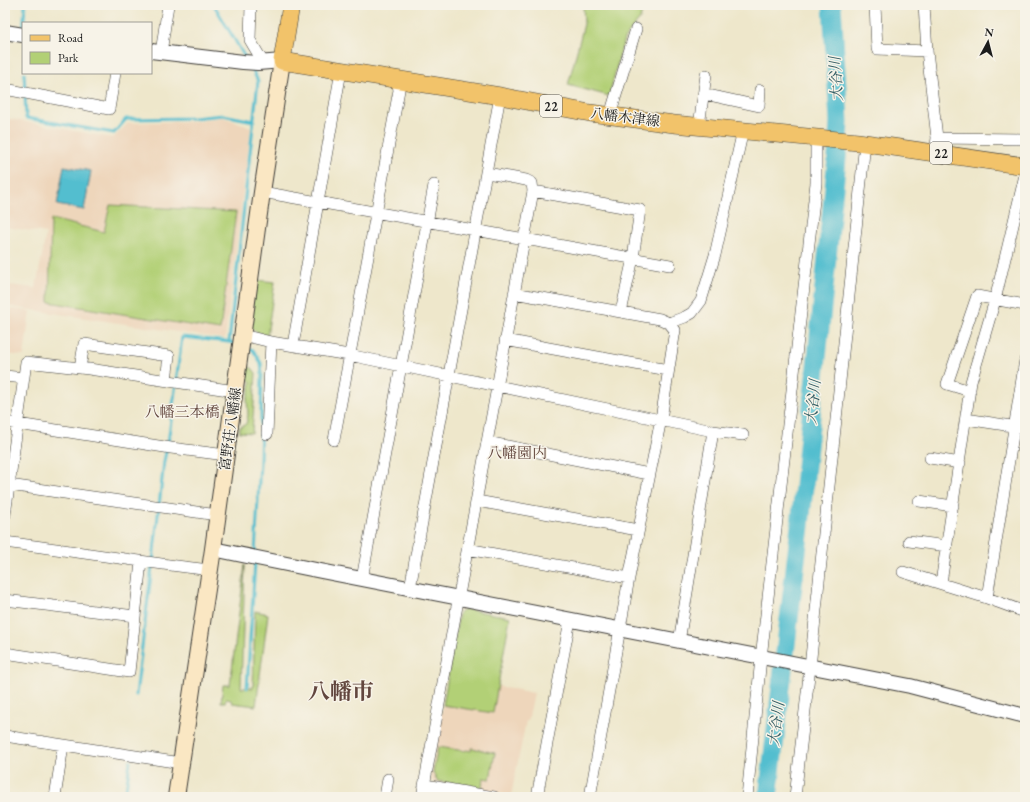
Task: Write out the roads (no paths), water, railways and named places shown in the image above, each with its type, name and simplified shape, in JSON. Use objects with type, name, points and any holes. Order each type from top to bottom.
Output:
[{"type":"main road","points":[[282,61],[291,5]]},
{"type":"main road","name":"八幡木津線","points":[[282,61],[500,96],[590,113],[699,126],[861,142],[936,145],[1025,166]]},
{"type":"main road","name":"富野荘八幡線","points":[[176,797],[210,570],[262,192],[282,61]]},
{"type":"street","points":[[168,5],[156,52],[243,62],[260,63],[282,61]]},
{"type":"street","points":[[252,5],[250,40],[260,63]]},
{"type":"street","points":[[875,5],[877,49],[927,51]]},
{"type":"street","points":[[924,5],[936,145],[1025,140]]},
{"type":"street","points":[[610,115],[636,29]]},
{"type":"street","points":[[5,32],[22,35]]},
{"type":"street","points":[[293,345],[341,71]]},
{"type":"street","points":[[5,89],[109,109],[115,74]]},
{"type":"street","points":[[699,126],[706,75]]},
{"type":"street","points":[[334,440],[399,90],[397,79]]},
{"type":"street","points":[[704,94],[759,106],[760,90]]},
{"type":"street","points":[[410,588],[500,96]]},
{"type":"street","points":[[669,323],[692,313],[701,301],[715,256],[743,130]]},
{"type":"street","points":[[747,797],[764,658],[816,183],[819,137]]},
{"type":"street","points":[[795,797],[861,142]]},
{"type":"street","points":[[422,797],[533,191],[532,183],[526,180],[487,173]]},
{"type":"street","points":[[941,583],[971,382],[995,300],[1025,175]]},
{"type":"street","points":[[362,579],[402,367],[434,185]]},
{"type":"street","points":[[533,191],[640,210],[633,258],[621,312]]},
{"type":"street","points":[[262,192],[670,265]]},
{"type":"street","points":[[514,293],[660,319],[669,323],[675,330],[661,419],[638,530],[590,797]]},
{"type":"street","points":[[970,391],[947,384],[977,296],[1025,304]]},
{"type":"street","points":[[242,335],[271,342],[349,355],[402,367],[743,435]]},
{"type":"street","points":[[505,340],[668,370]]},
{"type":"street","points":[[267,434],[271,342]]},
{"type":"street","points":[[80,368],[84,344],[169,356],[172,381]]},
{"type":"street","points":[[987,598],[1020,427],[1025,360]]},
{"type":"street","points":[[5,515],[26,362],[80,368],[235,391]]},
{"type":"street","points":[[5,376],[24,378]]},
{"type":"street","points":[[966,419],[1020,427]]},
{"type":"street","points":[[5,422],[226,455]]},
{"type":"street","points":[[679,642],[713,430]]},
{"type":"street","points":[[487,442],[649,474]]},
{"type":"street","points":[[930,458],[960,462]]},
{"type":"street","points":[[9,485],[217,515]]},
{"type":"street","points":[[477,501],[638,530]]},
{"type":"street","points":[[919,502],[953,506]]},
{"type":"street","points":[[909,541],[947,546]]},
{"type":"street","points":[[5,542],[147,563],[210,570]]},
{"type":"street","points":[[213,549],[620,629],[679,642],[910,686],[1025,716]]},
{"type":"street","points":[[467,549],[629,578]]},
{"type":"street","points":[[5,653],[129,672],[135,616],[147,563]]},
{"type":"street","points":[[903,572],[987,598],[1025,612]]},
{"type":"street","points":[[5,600],[135,616]]},
{"type":"street","points":[[537,797],[570,620]]},
{"type":"street","points":[[5,736],[181,763]]},
{"type":"street","points":[[55,797],[63,746]]},
{"type":"street","points":[[385,797],[388,780]]},
{"type":"street","points":[[424,784],[478,796],[494,797]]},
{"type":"water","points":[[64,166],[91,171],[84,210],[57,205]]},
{"type":"waterway","points":[[24,22],[25,5]]},
{"type":"waterway","points":[[214,5],[246,59]]},
{"type":"waterway","name":"大谷川","points":[[768,797],[800,526],[837,158],[839,121],[832,5]]},
{"type":"waterway","points":[[229,342],[258,81],[251,67]]},
{"type":"waterway","points":[[24,74],[25,90]]},
{"type":"waterway","points":[[25,96],[26,118],[114,133],[126,119],[193,118],[223,115],[254,121]]},
{"type":"waterway","points":[[153,560],[164,461],[168,443],[182,337],[236,344]]},
{"type":"waterway","points":[[245,347],[253,350],[261,363],[262,375],[260,462],[255,554]]},
{"type":"waterway","points":[[247,688],[255,562]]},
{"type":"waterway","points":[[136,695],[152,566]]},
{"type":"waterway","points":[[125,797],[130,761]]},
{"type":"district","name":"八幡三本橋","points":[[182,412]]},
{"type":"district","name":"八幡園内","points":[[517,453]]},
{"type":"district","name":"八幡市","points":[[341,691]]}]
